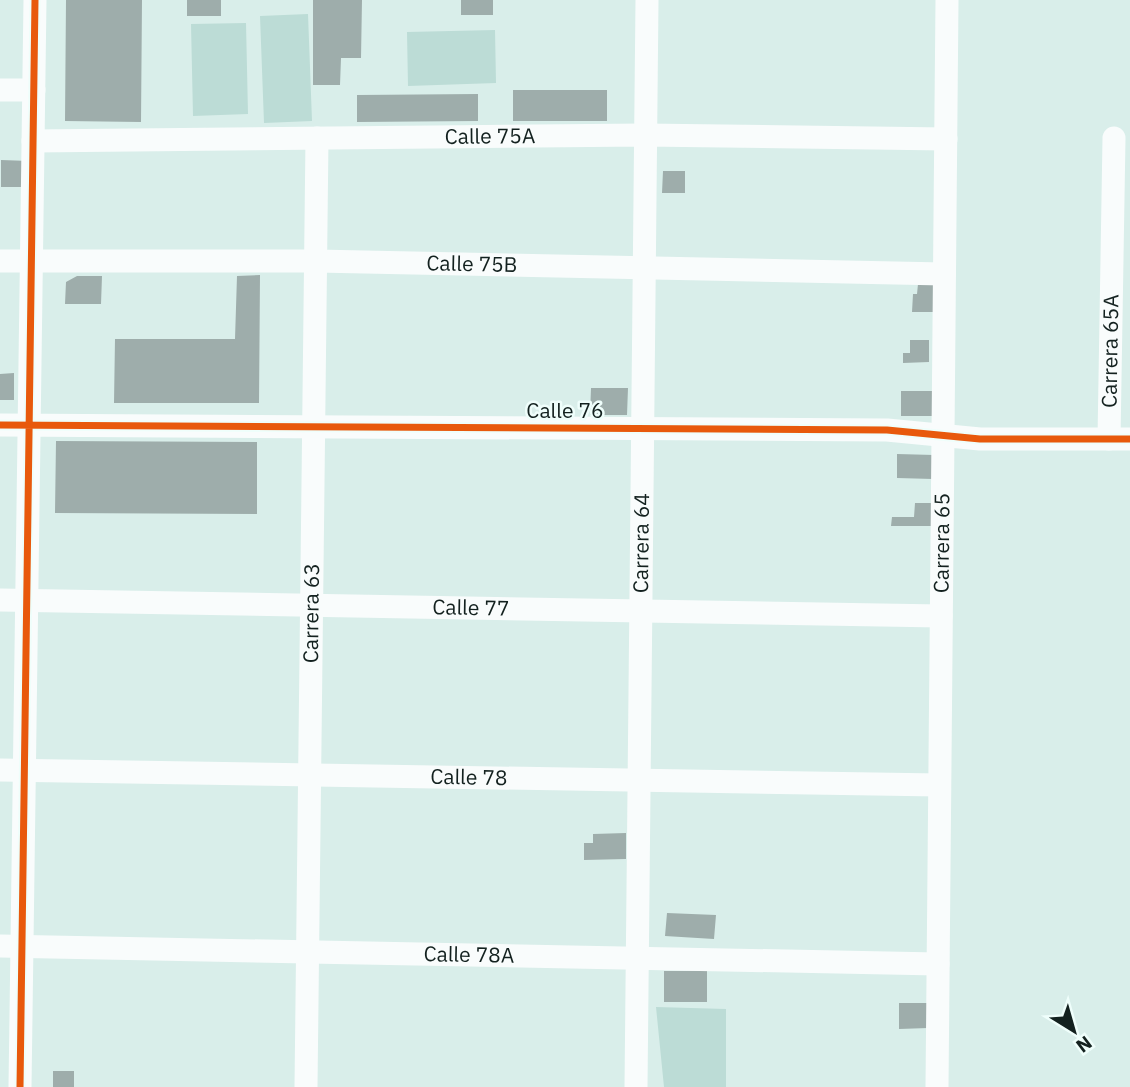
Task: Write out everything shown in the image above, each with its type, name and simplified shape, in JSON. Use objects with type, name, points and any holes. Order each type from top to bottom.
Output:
[{"type":"street","points":[[20,1087],[11,946],[24,771],[35,0]]},
{"type":"street","name":"Carrera 64","points":[[636,1087],[647,0]]},
{"type":"street","name":"Carrera 65","points":[[937,1087],[947,0]]},
{"type":"street","points":[[0,90],[34,90]]},
{"type":"street","name":"Calle 75A","points":[[33,141],[644,135],[946,139]]},
{"type":"street","name":"Carrera 63","points":[[306,1087],[317,138]]},
{"type":"street","name":"Carrera 65A","points":[[1114,138],[1119,439]]},
{"type":"street","name":"Calle 75B","points":[[0,261],[316,261],[944,274]]},
{"type":"street","name":"Calle 76","points":[[0,425],[887,430],[980,439],[1119,439]]},
{"type":"street","name":"Calle 77","points":[[0,600],[940,616]]},
{"type":"street","name":"Calle 78","points":[[0,771],[939,785]]},
{"type":"street","name":"Calle 78A","points":[[11,946],[938,964]]},
{"type":"green space","points":[[308,14],[312,121],[264,123],[260,16]]},
{"type":"green space","points":[[246,23],[248,114],[193,116],[191,24]]},
{"type":"green space","points":[[495,30],[496,83],[408,86],[407,32]]},
{"type":"green space","points":[[656,1007],[726,1009],[726,1087],[664,1087]]},
{"type":"building","points":[[66,0],[142,0],[141,122],[65,121]]},
{"type":"building","points":[[187,0],[221,0],[221,16],[187,16]]},
{"type":"building","points":[[313,0],[362,0],[361,58],[341,58],[340,85],[313,85]]},
{"type":"building","points":[[461,0],[493,0],[493,15],[461,15]]},
{"type":"building","points":[[513,90],[607,90],[607,121],[513,121]]},
{"type":"building","points":[[478,94],[478,121],[357,122],[357,95]]},
{"type":"building","points":[[1,160],[29,161],[28,187],[1,187]]},
{"type":"building","points":[[663,171],[685,171],[685,193],[662,193]]},
{"type":"building","points":[[260,275],[259,403],[114,403],[115,339],[235,339],[237,276]]},
{"type":"building","points":[[77,276],[102,276],[101,304],[65,304],[66,282]]},
{"type":"building","points":[[918,284],[939,285],[938,312],[912,312],[913,294],[917,294]]},
{"type":"building","points":[[910,340],[929,340],[929,362],[903,363],[903,353],[910,353]]},
{"type":"building","points":[[14,373],[14,400],[0,400],[0,374]]},
{"type":"building","points":[[591,388],[628,388],[627,415],[590,415]]},
{"type":"building","points":[[901,391],[936,391],[936,416],[901,416]]},
{"type":"building","points":[[56,441],[257,442],[257,514],[55,513]]},
{"type":"building","points":[[897,454],[934,455],[933,479],[897,478]]},
{"type":"building","points":[[915,503],[941,503],[941,526],[891,526],[892,517],[914,517]]},
{"type":"building","points":[[626,833],[626,859],[584,860],[584,843],[593,843],[593,834]]},
{"type":"building","points":[[667,913],[716,915],[714,939],[665,936]]},
{"type":"building","points":[[664,971],[707,971],[707,1002],[664,1002]]},
{"type":"building","points":[[899,1003],[929,1003],[928,1028],[899,1029]]},
{"type":"building","points":[[53,1071],[74,1071],[74,1087],[53,1087]]},
{"type":"cycle path","points":[[20,1087],[35,0]]},
{"type":"cycle path","points":[[0,425],[887,430],[980,439],[1130,439]]}]
